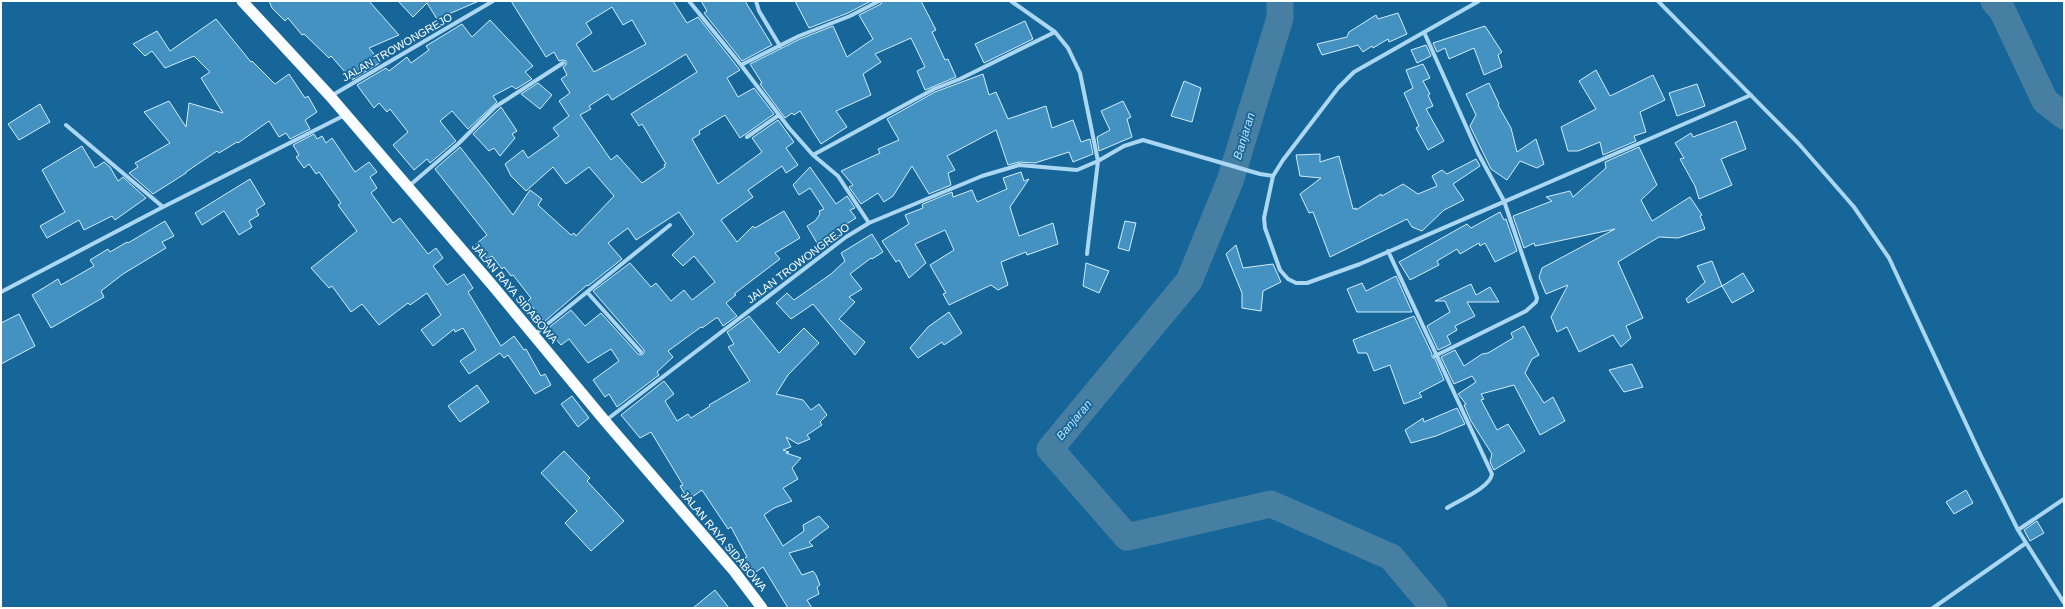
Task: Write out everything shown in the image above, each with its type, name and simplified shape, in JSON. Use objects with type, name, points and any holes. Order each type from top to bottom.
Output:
[{"type":"highway","name":"JALAN RAYA SIDABOWA","points":[[242,1],[330,96],[734,571],[762,608]]},
{"type":"street","name":"JALAN TROWONGREJO","points":[[330,96],[493,1]]},
{"type":"street","points":[[688,1],[813,155],[838,176],[869,223]]},
{"type":"street","points":[[756,1],[759,11],[780,46]]},
{"type":"street","points":[[741,65],[780,46],[850,16],[879,1]]},
{"type":"street","points":[[1012,1],[1055,32],[1068,48],[1080,73],[1098,161],[1087,254]]},
{"type":"street","points":[[1479,1],[1346,78],[1283,160],[1273,176],[1264,218],[1265,228],[1280,270],[1288,280],[1296,283],[1307,283],[1360,264],[1751,95]]},
{"type":"street","points":[[1658,1],[1799,144],[1854,207],[1889,258],[1982,458],[2018,530],[2064,603]]},
{"type":"street","points":[[813,155],[934,89],[960,79],[1055,32]]},
{"type":"street","points":[[1424,32],[1478,153],[1504,201],[1536,290],[1536,302],[1526,311],[1435,356]]},
{"type":"street","points":[[407,188],[458,144],[496,107],[563,63]]},
{"type":"street","points":[[1,292],[163,207],[346,115]]},
{"type":"street","points":[[747,137],[779,115]]},
{"type":"street","points":[[66,126],[163,207]]},
{"type":"street","name":"JALAN TROWONGREJO","points":[[605,421],[846,237],[869,223],[959,184],[1019,166],[1077,170],[1098,161],[1124,146],[1143,140],[1260,174],[1273,176]]},
{"type":"street","points":[[534,335],[670,225]]},
{"type":"street","points":[[1388,251],[1435,356],[1492,474],[1490,481],[1483,487],[1447,508]]},
{"type":"street","points":[[587,292],[641,352]]},
{"type":"street","points":[[2018,530],[2064,499]]},
{"type":"street","points":[[1933,608],[2026,543]]},
{"type":"building","points":[[269,1],[369,1],[399,35],[369,48],[381,62],[352,80],[331,56],[329,58],[304,34],[302,35],[288,18],[285,21],[272,8]]},
{"type":"building","points":[[398,1],[479,1],[437,19],[427,3],[413,17]]},
{"type":"building","points":[[511,1],[673,1],[687,23],[698,17],[740,70],[727,78],[738,97],[754,88],[774,114],[740,138],[725,115],[699,131],[700,134],[692,139],[718,184],[762,152],[752,138],[778,120],[794,142],[786,148],[798,165],[786,173],[782,166],[748,190],[753,197],[721,220],[737,242],[753,226],[755,228],[784,211],[800,238],[775,253],[780,259],[734,294],[736,295],[726,303],[737,316],[723,326],[718,318],[716,318],[668,351],[673,357],[657,372],[659,375],[617,407],[609,394],[605,397],[593,380],[619,361],[611,349],[588,363],[569,339],[561,345],[547,329],[571,310],[585,326],[601,313],[638,354],[642,355],[644,350],[593,291],[630,263],[651,287],[656,283],[671,301],[684,290],[692,300],[715,282],[694,256],[683,266],[672,255],[694,234],[679,212],[636,240],[628,228],[608,243],[622,259],[588,286],[587,285],[544,322],[528,301],[531,298],[513,275],[511,276],[504,267],[502,269],[492,256],[487,259],[476,244],[487,235],[435,169],[460,147],[513,215],[530,190],[542,199],[538,205],[571,235],[574,233],[576,236],[614,196],[589,167],[566,184],[553,167],[526,191],[511,176],[505,164],[523,150],[528,158],[559,136],[553,128],[569,116],[559,101],[570,93],[561,79],[567,75],[563,67],[566,65],[566,61],[559,61],[554,52],[546,57]],"holes":[[[612,7],[623,25],[632,20],[646,44],[594,72],[576,44],[592,33],[586,23]],[[686,54],[697,72],[631,114],[639,126],[642,124],[666,164],[664,165],[665,167],[642,183],[617,155],[611,160],[580,115],[591,109],[589,106],[608,94],[612,100]]]},
{"type":"building","points":[[701,1],[745,1],[772,45],[742,61],[704,13],[707,11]]},
{"type":"building","points":[[795,1],[871,1],[848,13],[809,28]]},
{"type":"building","points":[[882,1],[921,1],[936,30],[932,32],[945,60],[948,59],[956,77],[925,90],[917,71],[925,67],[911,38],[875,54],[881,62],[863,74],[871,95],[836,111],[847,127],[821,144],[800,111],[794,115],[792,113],[785,118],[760,84],[762,83],[750,64],[800,39],[833,26],[847,57],[873,39],[859,15],[881,4]]},
{"type":"building","points":[[1398,13],[1407,34],[1389,42],[1388,39],[1363,52],[1358,45],[1322,55],[1317,44],[1347,37],[1349,32],[1376,15],[1378,19]]},
{"type":"building","points":[[216,19],[251,62],[252,61],[275,84],[289,74],[305,98],[308,96],[317,112],[305,120],[310,129],[290,139],[286,133],[279,137],[269,121],[238,143],[237,142],[219,153],[217,151],[153,194],[129,173],[138,167],[135,163],[170,143],[144,112],[169,101],[186,127],[189,103],[223,113],[201,78],[210,72],[194,56],[165,68],[152,51],[145,56],[133,44],[157,31],[170,51]]},
{"type":"building","points":[[490,20],[533,66],[525,72],[532,79],[516,89],[512,86],[493,96],[497,102],[468,129],[452,111],[440,121],[456,141],[430,163],[427,159],[414,170],[393,145],[408,132],[390,109],[387,112],[379,103],[374,108],[357,85],[386,68],[389,71],[407,57],[411,63],[429,50],[426,46],[462,24],[472,37]]},
{"type":"building","points":[[1025,21],[1033,39],[984,63],[975,44]]},
{"type":"building","points":[[1485,26],[1502,52],[1498,55],[1502,67],[1484,75],[1474,48],[1449,59],[1445,48],[1437,52],[1433,43]]},
{"type":"building","points":[[1426,45],[1431,56],[1417,63],[1411,50]]},
{"type":"building","points":[[1423,64],[1430,78],[1423,81],[1430,94],[1428,95],[1433,106],[1426,109],[1444,141],[1428,150],[1416,128],[1419,126],[1404,93],[1413,88],[1406,70]]},
{"type":"building","points":[[1596,70],[1610,96],[1653,75],[1665,100],[1640,112],[1646,132],[1634,136],[1636,141],[1603,155],[1600,142],[1578,151],[1568,151],[1561,127],[1596,109],[1579,81]]},
{"type":"building","points":[[983,74],[989,95],[996,92],[1008,119],[1046,106],[1052,128],[1073,120],[1081,142],[1090,139],[1093,154],[1073,162],[1069,152],[1035,163],[1019,162],[1008,165],[996,130],[947,156],[955,170],[948,173],[951,185],[929,194],[912,166],[893,196],[884,202],[878,193],[861,204],[849,187],[853,185],[841,171],[880,153],[878,149],[899,140],[887,119],[935,92]]},
{"type":"building","points":[[1184,81],[1201,88],[1192,122],[1171,116]]},
{"type":"building","points":[[538,83],[552,95],[540,109],[521,94]]},
{"type":"building","points":[[1489,83],[1499,104],[1498,105],[1511,128],[1517,152],[1536,139],[1544,164],[1537,168],[1520,161],[1507,180],[1491,169],[1470,126],[1476,115],[1466,94]]},
{"type":"building","points":[[1697,84],[1705,106],[1677,116],[1669,93]]},
{"type":"building","points":[[1123,101],[1131,117],[1127,119],[1132,137],[1099,151],[1097,137],[1110,130],[1101,111]]},
{"type":"building","points":[[40,104],[50,122],[19,140],[8,124]]},
{"type":"building","points":[[501,107],[517,131],[512,134],[515,138],[500,156],[494,148],[489,151],[473,134]]},
{"type":"building","points":[[1736,121],[1746,149],[1721,159],[1732,185],[1699,199],[1695,186],[1680,159],[1684,158],[1675,143],[1691,133],[1693,137]]},
{"type":"building","points":[[314,134],[317,139],[322,136],[326,143],[332,138],[355,172],[369,162],[377,172],[370,177],[377,188],[371,193],[393,223],[400,218],[428,254],[436,248],[443,258],[433,266],[447,285],[464,274],[473,288],[468,292],[501,346],[514,336],[524,350],[526,349],[541,376],[545,374],[551,385],[535,394],[508,355],[504,358],[500,353],[469,374],[460,361],[476,350],[463,328],[455,332],[454,329],[433,346],[421,330],[441,315],[427,293],[410,305],[408,303],[379,325],[362,304],[351,312],[332,286],[329,288],[311,268],[357,231],[338,205],[341,203],[319,172],[316,174],[309,164],[304,168],[296,157],[299,155],[293,145]]},
{"type":"building","points":[[82,146],[95,168],[104,162],[110,167],[118,181],[123,177],[146,198],[115,220],[112,216],[84,230],[79,220],[47,238],[40,226],[65,212],[42,170]]},
{"type":"building","points":[[1639,147],[1657,185],[1641,200],[1652,221],[1690,197],[1702,215],[1700,216],[1705,229],[1678,238],[1659,237],[1618,262],[1643,318],[1626,326],[1631,338],[1621,347],[1613,335],[1579,352],[1567,327],[1557,332],[1551,317],[1568,285],[1546,294],[1539,277],[1542,268],[1615,229],[1535,246],[1534,243],[1524,248],[1513,216],[1552,201],[1546,197],[1570,191],[1573,197],[1606,168],[1605,162]]},
{"type":"building","points":[[1320,154],[1320,162],[1339,156],[1353,209],[1356,208],[1356,210],[1381,194],[1382,196],[1403,184],[1418,194],[1437,186],[1432,176],[1442,170],[1447,174],[1476,159],[1480,166],[1453,184],[1464,200],[1444,210],[1422,231],[1412,227],[1407,219],[1330,257],[1313,212],[1309,213],[1300,194],[1321,178],[1300,176],[1296,155]]},
{"type":"building","points":[[810,167],[836,204],[847,196],[855,208],[850,210],[856,218],[817,243],[807,226],[815,221],[820,214],[819,211],[824,209],[810,188],[799,195],[793,185]]},
{"type":"building","points":[[1021,172],[1024,181],[1029,179],[1010,207],[1019,236],[1053,223],[1058,244],[1027,255],[1026,252],[1001,262],[1008,285],[998,290],[991,285],[949,305],[943,294],[946,293],[930,265],[954,250],[945,230],[915,244],[926,263],[909,278],[899,260],[896,262],[882,241],[909,224],[905,215],[923,208],[923,204],[952,192],[953,197],[972,190],[977,202],[1007,189],[1003,178]]},
{"type":"building","points":[[250,179],[265,204],[256,210],[259,215],[249,221],[252,227],[239,235],[224,211],[202,225],[195,213]]},
{"type":"building","points":[[1500,212],[1504,220],[1506,219],[1517,251],[1495,262],[1485,243],[1480,246],[1479,243],[1460,254],[1457,249],[1437,261],[1439,265],[1410,280],[1399,262],[1467,224],[1471,228]]},
{"type":"building","points":[[165,221],[174,236],[162,242],[166,248],[123,274],[101,291],[104,297],[51,328],[32,295],[58,279],[61,285],[94,266],[90,260],[108,249],[110,252],[127,242],[128,243]]},
{"type":"building","points":[[1125,221],[1136,223],[1129,251],[1118,248]]},
{"type":"building","points":[[872,234],[883,252],[872,259],[871,258],[850,274],[862,289],[849,297],[855,302],[839,319],[865,342],[855,355],[813,304],[791,319],[776,303],[787,293],[794,300],[831,274],[845,261],[841,253]]},
{"type":"building","points":[[1236,245],[1243,268],[1273,264],[1281,282],[1263,291],[1261,311],[1242,308],[1242,293],[1226,254]]},
{"type":"building","points":[[1712,261],[1722,286],[1688,303],[1686,299],[1705,282],[1697,266]]},
{"type":"building","points":[[1086,263],[1109,271],[1099,293],[1083,286]]},
{"type":"building","points":[[1743,273],[1754,291],[1732,303],[1722,286]]},
{"type":"building","points":[[1396,276],[1412,312],[1357,312],[1347,289],[1362,283],[1366,291]]},
{"type":"building","points":[[1471,284],[1476,295],[1490,287],[1499,302],[1467,302],[1475,316],[1455,326],[1457,330],[1447,336],[1451,344],[1438,350],[1427,326],[1450,312],[1445,301],[1435,301]]},
{"type":"building","points":[[949,312],[962,333],[944,345],[942,342],[918,358],[910,348],[928,327]]},
{"type":"building","points":[[19,314],[35,346],[1,364],[1,323]]},
{"type":"building","points":[[749,316],[779,353],[804,328],[819,343],[788,375],[776,394],[803,400],[811,410],[819,404],[827,415],[820,422],[822,425],[807,435],[810,439],[798,444],[786,437],[791,447],[783,450],[789,452],[786,453],[801,458],[792,468],[798,479],[783,488],[792,501],[774,508],[764,515],[783,546],[804,531],[803,525],[819,516],[829,527],[809,542],[813,546],[789,553],[802,575],[813,571],[816,575],[820,585],[817,587],[819,594],[807,600],[812,608],[788,608],[763,567],[753,574],[743,559],[747,557],[731,527],[728,529],[702,490],[688,500],[680,486],[683,485],[651,432],[640,438],[621,415],[664,381],[674,394],[665,401],[677,421],[688,414],[691,418],[710,406],[709,405],[750,381],[728,347],[734,344],[727,332]]},
{"type":"building","points":[[1414,316],[1444,380],[1419,393],[1422,397],[1404,404],[1390,365],[1374,371],[1367,353],[1358,353],[1353,340]]},
{"type":"building","points":[[1524,326],[1539,355],[1532,359],[1525,373],[1544,403],[1553,397],[1565,421],[1540,435],[1514,385],[1481,394],[1484,399],[1481,400],[1497,430],[1508,424],[1525,451],[1494,470],[1490,462],[1492,454],[1471,421],[1464,405],[1466,404],[1458,394],[1476,382],[1472,376],[1454,384],[1441,357],[1455,350],[1464,366],[1482,354],[1488,353],[1513,338],[1511,333]]},
{"type":"building","points":[[1632,364],[1643,387],[1624,392],[1609,370]]},
{"type":"building","points":[[477,385],[489,402],[460,422],[448,406]]},
{"type":"building","points":[[572,396],[589,418],[578,427],[561,404]]},
{"type":"building","points":[[1457,408],[1465,424],[1436,436],[1411,443],[1405,430],[1423,418],[1424,422]]},
{"type":"building","points":[[564,451],[590,478],[587,481],[624,521],[591,551],[565,523],[577,511],[541,473]]},
{"type":"building","points":[[1966,490],[1973,503],[1954,514],[1946,502]]},
{"type":"building","points":[[2037,521],[2044,533],[2030,541],[2024,530]]},
{"type":"building","points":[[715,590],[729,608],[693,608]]},
{"type":"waterway","name":"Banjaran","points":[[1280,1],[1280,18],[1230,181],[1189,281],[1050,449],[1127,537],[1271,504],[1391,557],[1434,608]]},
{"type":"waterway","points":[[1994,1],[2002,10],[2045,101],[2064,116]]}]
